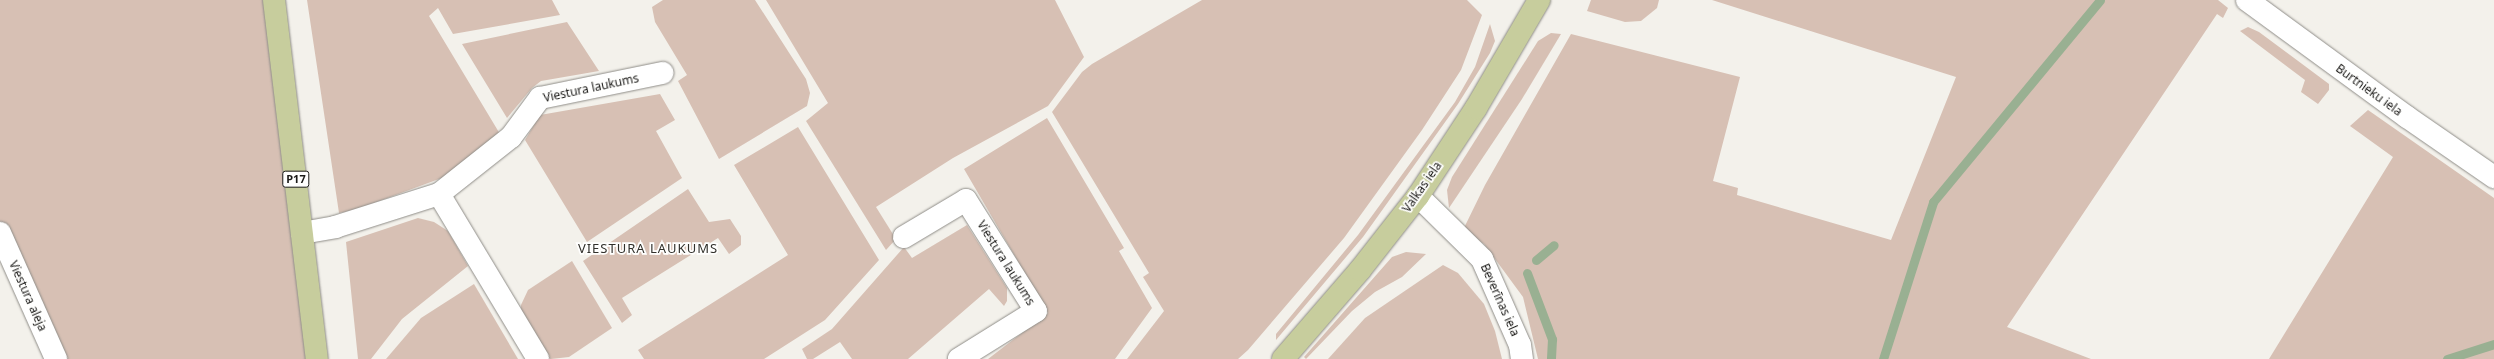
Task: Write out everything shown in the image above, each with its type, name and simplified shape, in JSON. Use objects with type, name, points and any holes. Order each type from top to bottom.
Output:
[{"type":"main road","name":"P17","points":[[274,0],[317,359]]},
{"type":"main road","name":"Valkas iela","points":[[1283,359],[1360,270],[1418,196],[1476,108],[1539,0]]},
{"type":"street","name":"Burtnieku iela","points":[[2247,0],[2407,117],[2494,177]]},
{"type":"street","name":"Viestura laukums","points":[[302,233],[335,227],[439,194],[511,137],[540,98],[662,73]]},
{"type":"street","points":[[439,194],[538,359]]},
{"type":"street","name":"Beverīnas iela","points":[[1418,196],[1482,259],[1520,345],[1522,359]]},
{"type":"street","name":"Viestura laukums","points":[[904,237],[966,200],[1036,311],[959,359]]},
{"type":"street","name":"Viestura aleja","points":[[0,233],[56,359]]},
{"type":"shaded area","points":[[0,0],[274,0],[317,359],[56,359],[0,234]]},
{"type":"shaded area","points":[[307,0],[552,0],[560,15],[453,34],[438,8],[429,16],[500,134],[458,172],[355,210],[339,213]]},
{"type":"shaded area","points":[[663,0],[755,0],[806,79],[810,93],[807,106],[719,159],[678,81],[687,75],[655,22],[652,7]]},
{"type":"shaded area","points":[[766,0],[1055,0],[1084,57],[1048,106],[953,158],[876,207],[896,239],[886,250],[806,121],[828,103]]},
{"type":"shaded area","points":[[1202,0],[1467,0],[1482,15],[1461,70],[1422,130],[1344,238],[1248,350],[1238,359],[1127,359],[1164,311],[1143,277],[1149,273],[1052,112],[1082,72],[1092,64]]},
{"type":"shaded area","points":[[1591,0],[1659,0],[1657,8],[1641,21],[1625,22],[1587,11]]},
{"type":"shaded area","points":[[1712,0],[2218,0],[2228,8],[2223,18],[2217,14],[2007,327],[2091,359],[1538,359],[1523,297],[1484,244],[1463,230],[1485,185],[1571,34],[1740,77],[1713,181],[1738,188],[1737,195],[1891,240],[1956,77]]},
{"type":"shaded area","points":[[567,22],[599,71],[541,81],[532,88],[507,118],[462,44]]},
{"type":"shaded area","points":[[1490,24],[1495,41],[1490,53],[1458,104],[1363,237],[1276,340],[1276,334],[1358,235],[1455,102],[1475,67]]},
{"type":"shaded area","points":[[2248,27],[2259,32],[2329,84],[2329,90],[2318,104],[2301,92],[2305,80],[2240,31]]},
{"type":"shaded area","points":[[1551,33],[1561,34],[1522,99],[1449,208],[1447,190],[1452,177],[1538,41]]},
{"type":"shaded area","points":[[660,94],[675,120],[656,131],[682,178],[587,242],[525,140],[540,115]]},
{"type":"shaded area","points":[[2368,110],[2494,198],[2494,359],[2269,359],[2393,157],[2350,126]]},
{"type":"shaded area","points":[[1047,118],[1124,248],[1119,251],[1152,308],[1115,359],[988,359],[1048,313],[964,169]]},
{"type":"shaded area","points":[[798,127],[879,260],[825,320],[764,359],[644,359],[638,350],[788,255],[734,165]]},
{"type":"shaded area","points":[[688,189],[709,222],[730,219],[741,236],[741,245],[729,254],[718,238],[622,298],[632,315],[622,323],[583,261]]},
{"type":"shaded area","points":[[418,218],[434,222],[448,231],[468,266],[402,319],[371,359],[358,359],[346,242]]},
{"type":"shaded area","points":[[967,225],[1007,288],[1007,301],[1004,306],[989,289],[908,359],[852,359],[840,342],[813,359],[807,359],[802,349],[832,329],[904,247],[912,258]]},
{"type":"shaded area","points":[[1406,252],[1426,254],[1402,277],[1375,292],[1352,311],[1306,359],[1304,357],[1392,257]]},
{"type":"shaded area","points":[[572,261],[612,328],[569,357],[551,359],[542,356],[520,319],[521,305],[528,290]]},
{"type":"shaded area","points":[[1443,265],[1458,273],[1484,304],[1495,331],[1502,359],[1328,359],[1365,318]]},
{"type":"shaded area","points":[[474,284],[518,359],[386,359],[421,318]]},
{"type":"waterway","points":[[1883,359],[1933,202],[2100,0]]},
{"type":"waterway","points":[[1536,260],[1554,245]]},
{"type":"waterway","points":[[1527,273],[1552,339],[1551,359]]},
{"type":"waterway","points":[[2447,359],[2494,344]]},
{"type":"district","name":"VIESTURA LAUKUMS","points":[[648,248]]}]
